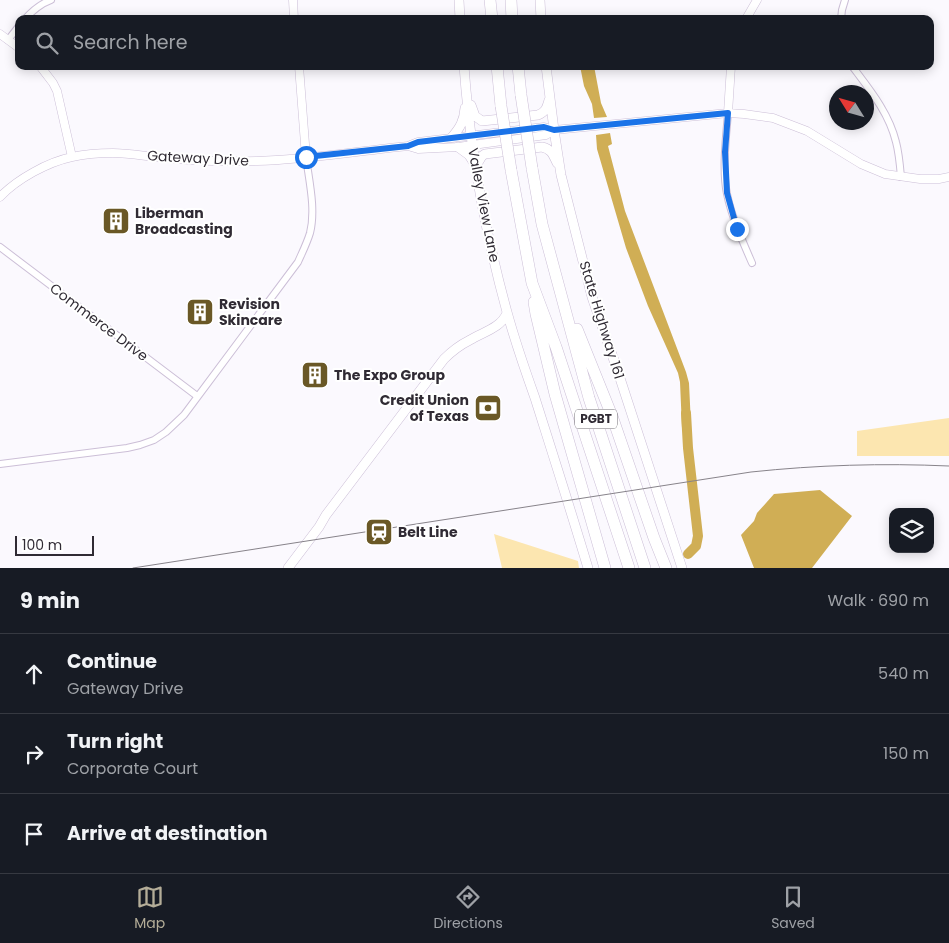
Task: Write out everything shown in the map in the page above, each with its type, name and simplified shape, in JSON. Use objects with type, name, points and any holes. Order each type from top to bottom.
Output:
[{"type":"highway","points":[[511,0],[512,15]]},
{"type":"highway","name":"PGBT","points":[[497,70],[510,170],[532,282],[556,348],[629,568]]},
{"type":"highway","name":"PGBT","points":[[519,70],[542,224],[589,398],[645,568]]},
{"type":"highway","points":[[554,269],[562,284],[578,334],[612,416],[666,568]]},
{"type":"highway","points":[[532,282],[536,314],[555,394],[605,568]]},
{"type":"main road","points":[[459,0],[460,15]]},
{"type":"main road","points":[[540,0],[541,15]]},
{"type":"main road","name":"Valley View Lane","points":[[464,70],[473,146],[486,225],[508,313]]},
{"type":"main road","name":"State Highway 161","points":[[546,70],[561,174],[592,297],[682,568]]},
{"type":"main road","points":[[467,96],[476,116],[482,121],[538,115],[546,109],[550,98]]},
{"type":"main road","points":[[452,137],[464,120],[467,96]]},
{"type":"main road","points":[[458,147],[469,155],[476,166],[482,156],[486,154],[546,148],[553,153],[561,174]]},
{"type":"main road","points":[[288,568],[444,359],[460,345],[499,324],[508,313]]},
{"type":"main road","points":[[508,313],[588,568]]},
{"type":"main road","points":[[490,330],[504,331],[515,338]]},
{"type":"main road","points":[[283,568],[315,524],[326,515]]},
{"type":"street","points":[[29,15],[36,8],[51,0]]},
{"type":"street","points":[[293,0],[294,15]]},
{"type":"street","points":[[748,15],[757,0]]},
{"type":"street","points":[[841,15],[845,0]]},
{"type":"street","points":[[8,40],[15,31]]},
{"type":"street","points":[[0,34],[15,45]]},
{"type":"street","points":[[43,70],[57,91],[72,157]]},
{"type":"street","points":[[0,464],[140,445],[154,440],[166,432],[184,415],[298,262],[310,234],[312,210],[298,70]]},
{"type":"street","points":[[731,70],[725,152],[727,193],[737,229],[752,263]]},
{"type":"street","points":[[855,70],[876,97],[890,124],[896,142],[901,177]]},
{"type":"street","name":"Gateway Drive","points":[[0,197],[18,182],[56,162],[92,154],[115,153],[208,162],[258,161],[408,146],[418,142],[452,137],[544,127],[554,130],[728,113],[773,118],[790,124],[861,164],[885,174],[930,179],[949,177]]},
{"type":"street","name":"Gateway Drive","points":[[408,146],[418,149],[473,146],[546,136],[554,130]]},
{"type":"street","name":"Commerce Drive","points":[[0,247],[197,396]]},
{"type":"shaded area","points":[[581,70],[595,70],[601,103],[607,117],[594,118],[592,104],[584,86]]},
{"type":"shaded area","points":[[610,133],[612,144],[608,146],[625,211],[689,383],[691,425],[682,428],[678,373],[648,306],[626,248],[597,149],[596,135]]},
{"type":"shaded area","points":[[949,418],[949,456],[857,456],[857,431]]},
{"type":"shaded area","points":[[820,490],[852,516],[812,568],[754,568],[741,535],[754,521],[757,513],[774,494]]},
{"type":"shaded area","points":[[494,534],[578,561],[579,568],[502,568]]},
{"type":"waterway","points":[[686,413],[698,536],[696,546],[688,554]]},
{"type":"tram line","points":[[133,568],[751,472],[850,465],[949,466]]},
{"type":"place","name":"Liberman Broadcasting","points":[[116,221]]},
{"type":"place","name":"Revision Skincare","points":[[200,312]]},
{"type":"place","name":"The Expo Group","points":[[315,375]]},
{"type":"place","name":"Credit Union of Texas","points":[[488,408]]},
{"type":"place","name":"Belt Line","points":[[379,532]]},
{"type":"route","points":[[306,157],[408,146],[418,142],[544,127],[554,130],[728,113],[725,152],[727,193],[737,229]]}]
